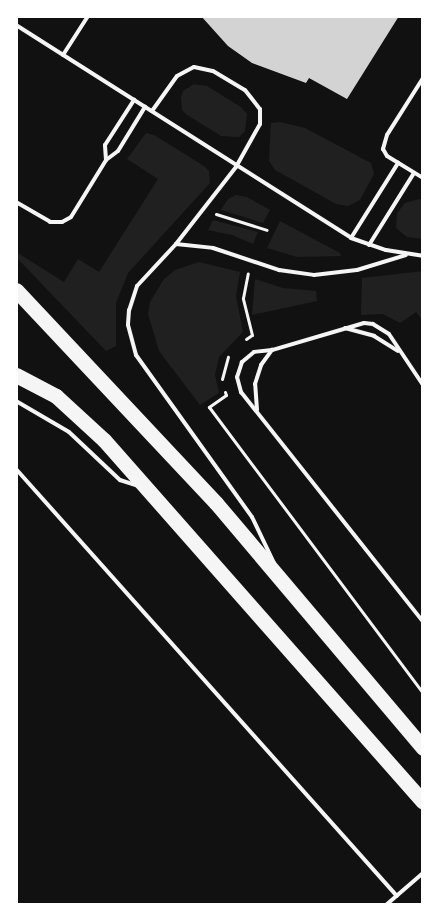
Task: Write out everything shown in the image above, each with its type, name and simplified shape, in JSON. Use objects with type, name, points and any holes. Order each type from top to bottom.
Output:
[{"type":"highway","points":[[16,290],[216,503],[423,748]]},
{"type":"highway","points":[[16,375],[56,396],[80,417],[145,487],[423,802]]},
{"type":"lane","points":[[63,55],[88,16]]},
{"type":"lane","points":[[16,25],[236,167],[351,238],[369,245],[423,256]]},
{"type":"lane","points":[[152,111],[177,76],[194,67],[213,71],[245,90],[257,102],[260,124],[236,167],[176,244],[144,276],[135,292],[129,310],[130,340],[136,355],[252,516],[263,536],[279,578]]},
{"type":"lane","points":[[423,78],[384,142],[387,156],[423,178]]},
{"type":"lane","points":[[106,160],[104,150],[107,140],[134,100]]},
{"type":"lane","points":[[16,202],[50,222],[62,222],[71,217],[106,160],[118,151],[145,107]]},
{"type":"lane","points":[[351,238],[398,163]]},
{"type":"lane","points":[[369,245],[414,173]]},
{"type":"lane","points":[[176,244],[214,248],[279,270],[314,275],[358,270],[409,254]]},
{"type":"lane","points":[[423,385],[398,351],[389,334],[373,324],[354,324],[272,350],[254,352],[238,369],[241,392],[423,622]]},
{"type":"lane","points":[[345,328],[374,336],[398,351]]},
{"type":"lane","points":[[258,412],[254,384],[261,365],[272,350]]},
{"type":"lane","points":[[16,401],[69,432],[120,480],[145,487]]},
{"type":"lane","points":[[16,469],[397,896]]},
{"type":"lane","points":[[386,905],[423,873]]},
{"type":"path","points":[[203,211],[267,230]]},
{"type":"path","points":[[242,341],[252,334],[245,313],[243,290],[253,260]]},
{"type":"path","points":[[232,350],[221,373],[226,395],[209,407],[423,693]]},
{"type":"shaded area","points":[[194,84],[207,86],[241,107],[247,114],[245,131],[239,137],[221,136],[182,110],[181,97],[183,91]]},
{"type":"shaded area","points":[[280,122],[305,128],[371,163],[374,174],[360,200],[348,206],[336,204],[275,170],[269,161],[271,123]]},
{"type":"shaded area","points":[[146,133],[154,135],[204,166],[209,171],[210,183],[128,273],[116,303],[116,346],[106,351],[16,257],[16,252],[64,282],[78,259],[99,272],[158,179],[127,159]]},
{"type":"shaded area","points":[[236,195],[247,197],[270,210],[263,223],[221,210],[228,199]]},
{"type":"shaded area","points":[[423,198],[423,239],[407,237],[396,228],[397,213],[405,203]]},
{"type":"shaded area","points":[[213,220],[258,232],[253,244],[232,235],[208,230]]},
{"type":"shaded area","points":[[280,221],[340,253],[341,256],[297,257],[267,248]]},
{"type":"shaded area","points":[[199,262],[240,272],[236,296],[243,332],[219,357],[215,375],[219,393],[200,405],[159,351],[148,314],[150,302],[164,279],[175,270]]},
{"type":"shaded area","points":[[423,271],[423,321],[416,312],[400,323],[383,314],[361,315],[362,278]]},
{"type":"shaded area","points":[[255,279],[283,288],[316,291],[317,301],[252,315]]},
{"type":"building","points":[[201,16],[399,16],[347,99],[309,78],[306,83],[252,63],[228,46]]}]
